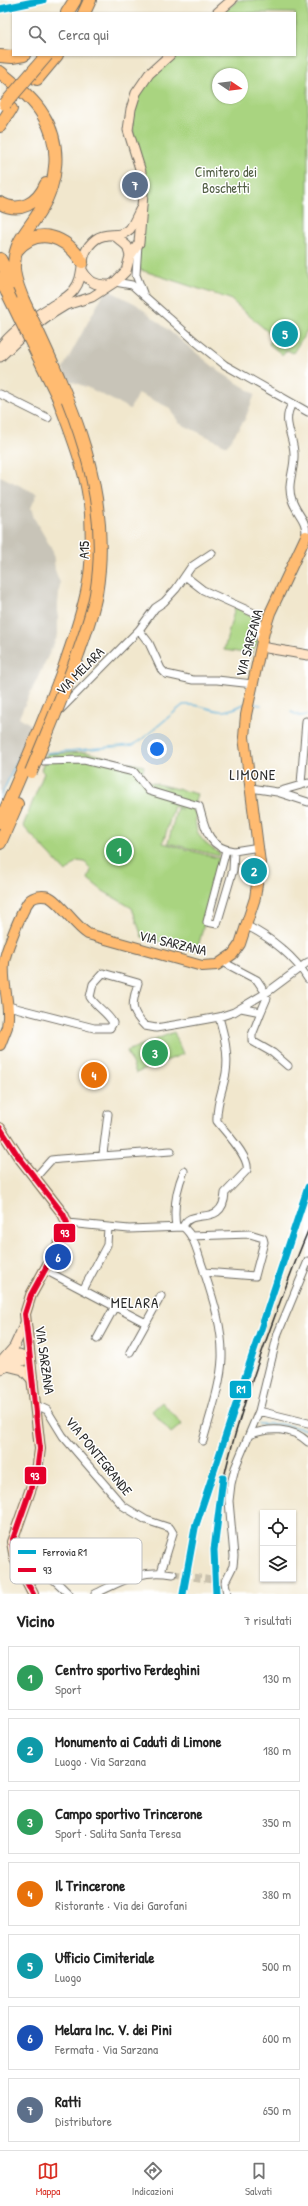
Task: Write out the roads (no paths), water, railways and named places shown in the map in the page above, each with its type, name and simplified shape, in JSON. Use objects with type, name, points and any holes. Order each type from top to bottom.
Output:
[{"type":"highway","points":[[68,12],[75,0]]},
{"type":"highway","points":[[76,12],[82,0]]},
{"type":"highway","points":[[84,12],[90,0]]},
{"type":"highway","points":[[0,56],[18,56]]},
{"type":"highway","points":[[3,116],[46,56]]},
{"type":"highway","points":[[3,116],[56,56]]},
{"type":"highway","points":[[0,72],[32,101],[43,115],[51,131],[55,150],[55,171],[48,196],[39,213],[25,230],[16,251],[12,286]]},
{"type":"highway","points":[[0,80],[33,110],[43,125],[47,136],[50,166],[46,185],[35,201],[21,208],[12,208],[0,203]]},
{"type":"highway","points":[[16,251],[22,244],[39,235],[61,240],[71,248],[82,266]]},
{"type":"highway","name":"A15","points":[[0,259],[58,397],[79,452],[91,513],[91,557],[89,585],[82,618],[54,696],[0,822]]},
{"type":"highway","name":"A15","points":[[0,278],[12,286],[23,300],[63,389],[86,450],[99,509],[100,559],[90,620],[63,696],[0,843]]},
{"type":"main road","name":"VIA SARZANA","points":[[0,1045],[8,1026],[5,1010],[4,963],[29,901],[41,895],[53,900],[79,928],[97,938],[202,966],[217,965],[223,962],[233,954],[240,944],[247,926],[258,881],[259,847],[244,737],[246,715],[270,613],[306,536]]},
{"type":"main road","points":[[0,1128],[18,1156],[63,1214],[67,1223]]},
{"type":"main road","name":"VIA SARZANA","points":[[13,1538],[40,1460],[36,1405],[25,1323],[26,1306],[64,1235],[67,1223]]},
{"type":"main road","name":"VIA SARZANA","points":[[29,1584],[33,1594]]},
{"type":"street","points":[[218,12],[232,0]]},
{"type":"street","points":[[145,296],[136,275],[143,194],[141,172],[128,130],[131,109],[136,93],[149,74],[169,56]]},
{"type":"street","points":[[0,348],[6,339],[69,295],[79,280],[85,251],[96,239],[102,236],[120,235],[129,229],[141,209]]},
{"type":"street","points":[[114,235],[127,246],[132,276],[145,296]]},
{"type":"street","points":[[0,357],[12,344],[53,313],[66,305],[92,297],[112,283],[126,271],[130,259],[139,244]]},
{"type":"street","points":[[82,266],[86,278],[93,283],[132,285],[217,358],[292,404],[308,412]]},
{"type":"street","points":[[0,394],[48,418]]},
{"type":"street","points":[[292,404],[288,411],[287,422],[294,455],[290,487],[292,500],[306,525],[306,536]]},
{"type":"street","name":"VIA MELARA","points":[[0,832],[47,725],[71,696],[139,630],[155,608],[164,602],[191,567],[212,553]]},
{"type":"street","points":[[185,576],[203,590],[254,613],[258,620],[261,647],[308,654]]},
{"type":"street","points":[[139,630],[149,643],[161,669],[166,674],[193,680],[217,680],[253,684]]},
{"type":"street","points":[[277,792],[305,784],[306,721]]},
{"type":"street","points":[[32,758],[43,761],[84,760],[134,772],[149,791],[199,806],[213,843],[230,850],[259,847]]},
{"type":"street","points":[[251,788],[277,792],[308,802]]},
{"type":"street","points":[[230,850],[233,870],[217,924],[207,922],[230,850]]},
{"type":"street","points":[[247,926],[264,934],[302,968],[308,979]]},
{"type":"street","points":[[223,962],[257,980],[263,989]]},
{"type":"street","points":[[5,1010],[94,1028],[110,1028],[113,1023],[110,1018],[96,1006],[90,997],[93,984],[103,973],[138,983],[132,1002],[133,1011],[145,1026],[156,1028],[219,1017],[242,1008],[302,968],[308,962]]},
{"type":"street","points":[[267,998],[252,1035],[252,1041],[273,1053],[288,1066]]},
{"type":"street","points":[[242,1008],[261,1012]]},
{"type":"street","points":[[67,1223],[147,1230],[179,1227],[189,1218],[211,1216],[224,1203],[225,1193],[247,1170],[248,1165],[244,1157],[217,1121],[218,1096],[226,1073],[227,1055],[219,1017]]},
{"type":"street","points":[[103,1154],[108,1114]]},
{"type":"street","points":[[35,1178],[51,1160],[103,1154],[171,1150]]},
{"type":"street","points":[[184,1171],[178,1187],[174,1212],[179,1227],[191,1236],[204,1272],[220,1328],[222,1358],[203,1442]]},
{"type":"street","points":[[83,1290],[107,1245],[108,1227]]},
{"type":"street","points":[[191,1236],[250,1234],[263,1238],[264,1242],[255,1276],[204,1272]]},
{"type":"street","points":[[227,1594],[225,1582],[233,1566],[234,1556],[229,1501],[231,1484],[235,1468],[259,1410],[278,1333],[308,1261]]},
{"type":"street","points":[[45,1270],[146,1323]]},
{"type":"street","points":[[130,1352],[161,1296]]},
{"type":"street","points":[[97,1338],[115,1306]]},
{"type":"street","points":[[3,1360],[14,1347],[25,1323]]},
{"type":"street","points":[[3,1360],[19,1354],[30,1358]]},
{"type":"street","points":[[0,1369],[12,1367],[30,1358]]},
{"type":"street","points":[[12,1367],[23,1370],[33,1381]]},
{"type":"street","name":"VIA PONTEGRANDE","points":[[36,1405],[47,1410],[63,1436],[122,1506],[146,1520],[170,1528],[173,1533],[161,1572]]},
{"type":"street","points":[[259,1410],[308,1423]]},
{"type":"street","points":[[249,1435],[265,1430],[282,1430],[295,1432],[308,1442]]},
{"type":"street","points":[[142,1574],[161,1572],[173,1574]]},
{"type":"street","points":[[57,1584],[69,1594]]},
{"type":"street","points":[[95,1594],[114,1584]]},
{"type":"waterway","points":[[47,753],[133,745],[183,705],[201,706],[213,710],[226,711],[244,704]]},
{"type":"waterway","points":[[254,704],[261,705]]},
{"type":"waterway","points":[[291,712],[300,716],[308,715]]},
{"type":"waterway","points":[[0,798],[20,755]]},
{"type":"waterway","points":[[259,1424],[280,1424],[308,1430]]},
{"type":"tunnel","points":[[173,1574],[225,1582]]},
{"type":"railway","points":[[0,9],[43,0]]},
{"type":"railway","points":[[216,1594],[214,1565],[215,1536],[230,1452],[262,1352],[287,1282],[308,1231]]},
{"type":"rail line","name":"R1","points":[[0,9],[43,0]]},
{"type":"rail line","name":"R1","points":[[183,1594],[195,1528],[308,1187]]},
{"type":"rail line","name":"R1","points":[[216,1594],[214,1550],[223,1478]]},
{"type":"place","name":"Ratti","points":[[135,185]]},
{"type":"place","name":"Ufficio Cimiteriale","points":[[285,334]]},
{"type":"place","name":"Centro sportivo Ferdeghini","points":[[119,851]]},
{"type":"place","name":"Monumento ai Caduti di Limone","points":[[254,871]]},
{"type":"place","name":"Campo sportivo Trincerone","points":[[155,1053]]},
{"type":"place","name":"Il Trincerone","points":[[94,1075]]},
{"type":"place","name":"Melara Inc. V. dei Pini","points":[[58,1257]]},
{"type":"district","name":"LIMONE","points":[[253,775]]},
{"type":"district","name":"MELARA","points":[[135,1303]]},
{"type":"park label","name":"Cimitero dei Boschetti","points":[[226,180]]}]
